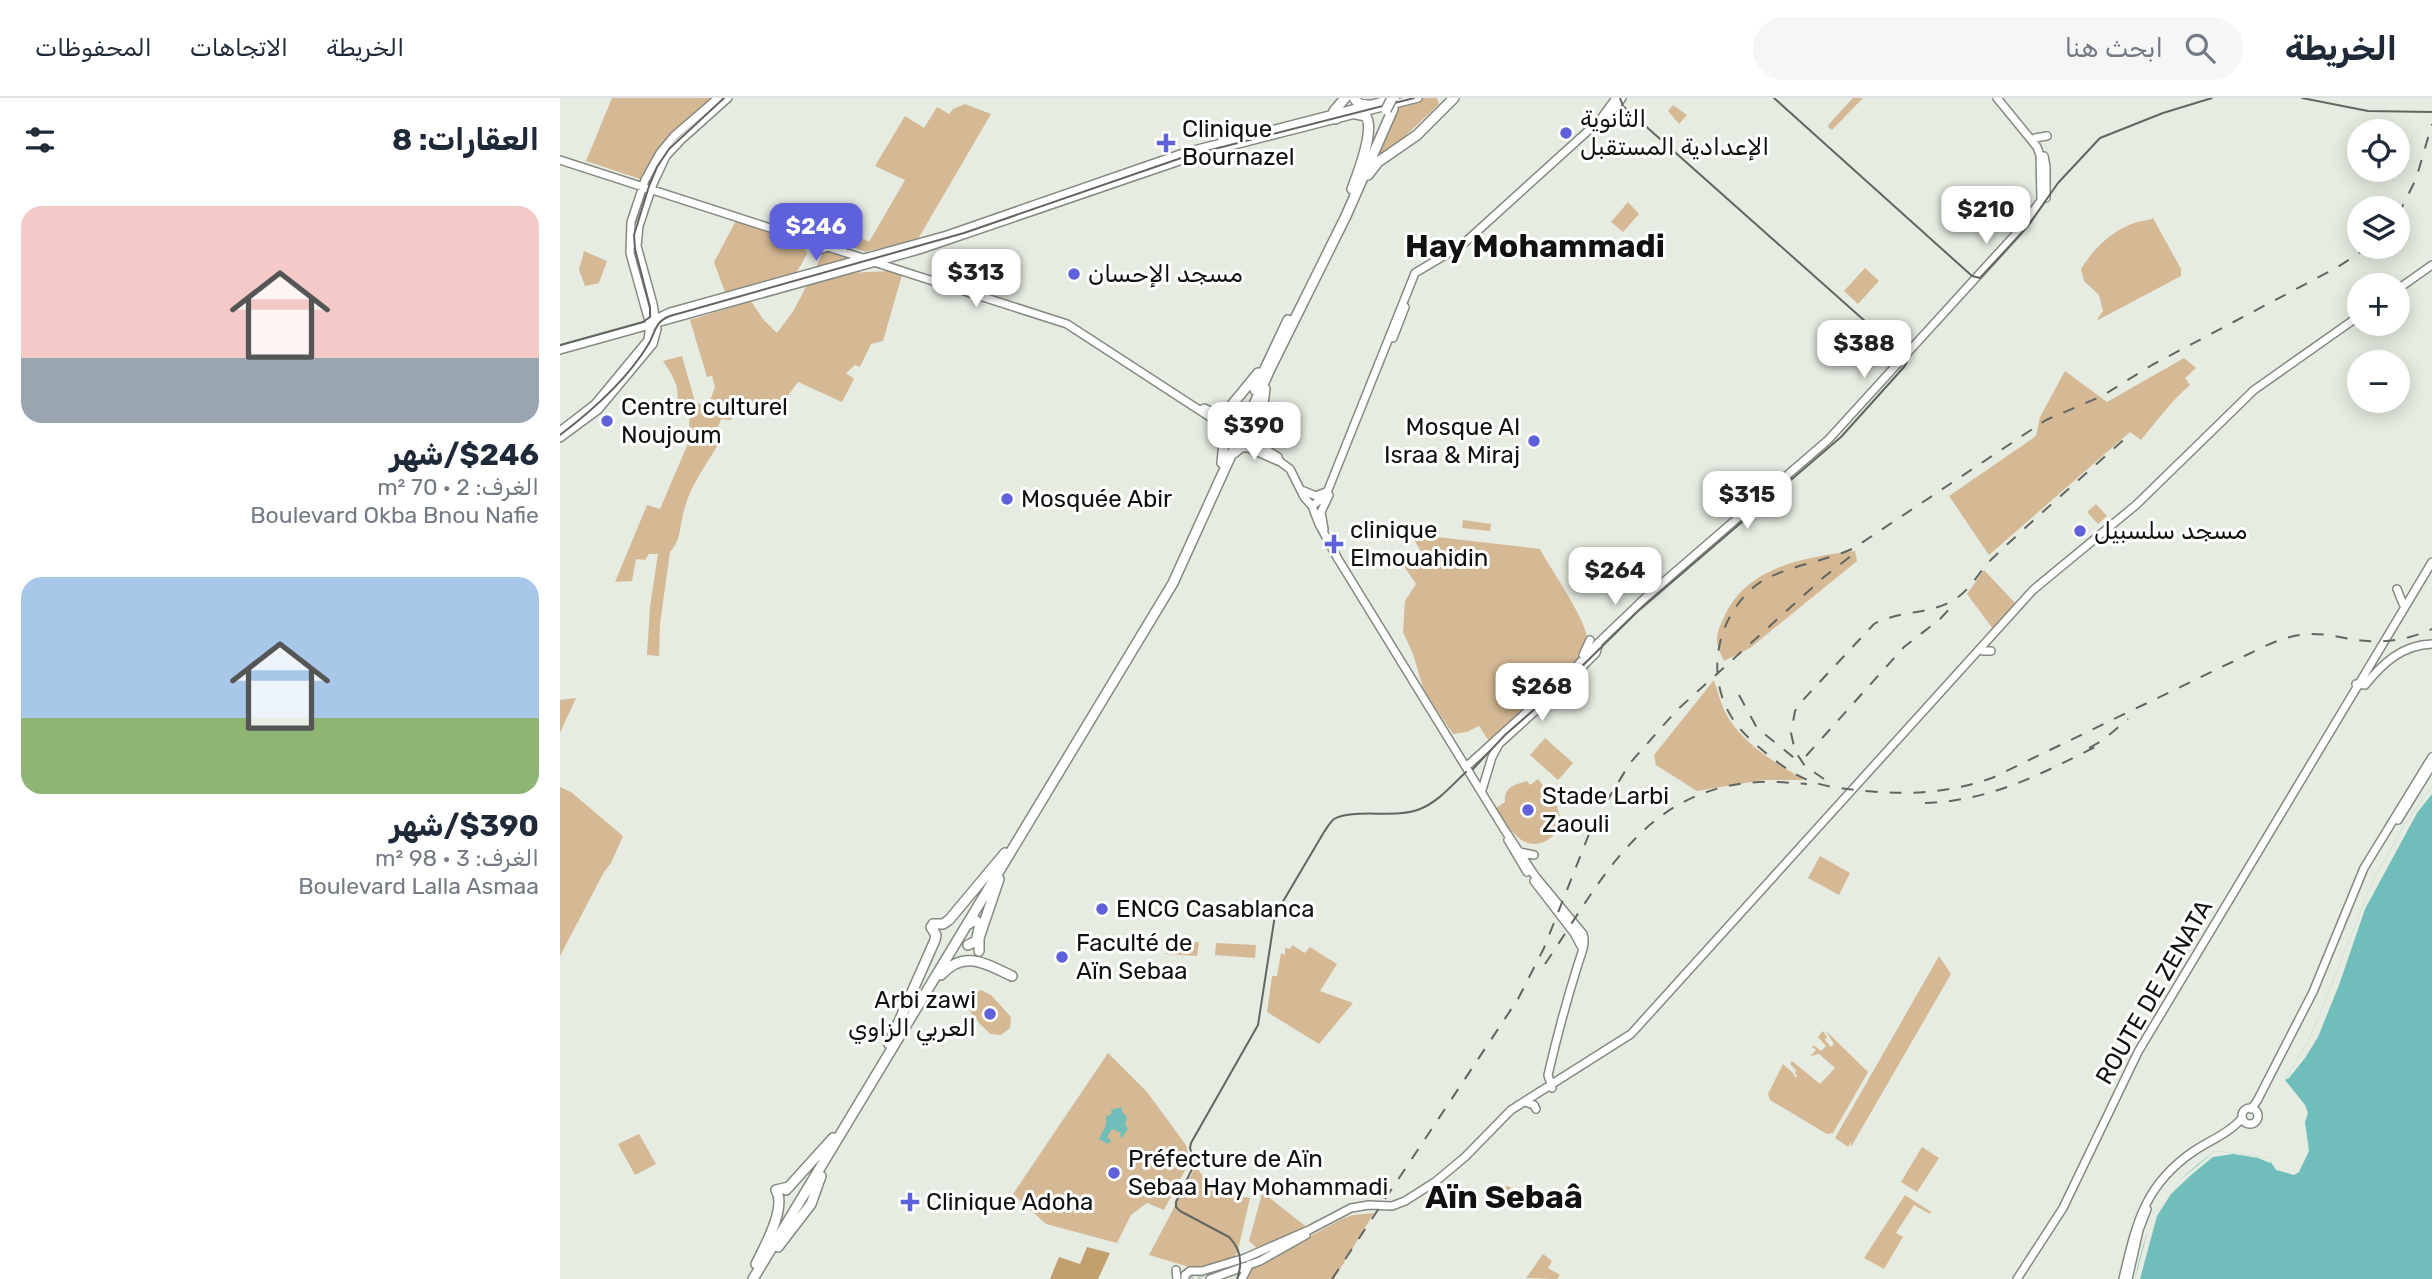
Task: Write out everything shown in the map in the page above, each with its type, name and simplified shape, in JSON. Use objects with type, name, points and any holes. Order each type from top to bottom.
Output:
[{"type":"highway","points":[[1332,116],[1344,98]]},
{"type":"highway","points":[[1354,98],[1359,104],[1368,105]]},
{"type":"highway","points":[[1346,216],[1395,98]]},
{"type":"highway","points":[[1204,409],[1218,414],[1225,413],[1269,364],[1367,176],[1375,165],[1417,135],[1454,98]]},
{"type":"highway","points":[[1389,113],[1382,141],[1383,146],[1390,149],[1397,147],[1423,126],[1437,111],[1439,99]]},
{"type":"highway","points":[[1439,99],[1442,106],[1440,111]]},
{"type":"highway","points":[[751,1279],[803,1217],[815,1214],[811,1204],[823,1170],[842,1129],[889,1044],[1007,854],[1166,588],[1389,113]]},
{"type":"highway","points":[[1350,198],[1369,123],[1365,116],[1356,114]]},
{"type":"highway","points":[[1265,448],[1250,438],[1269,364]]},
{"type":"highway","points":[[1229,428],[1231,408]]},
{"type":"highway","points":[[1216,419],[1224,442],[1225,463]]},
{"type":"highway","points":[[1225,463],[1236,450],[1243,447],[1278,460]]},
{"type":"highway","points":[[889,1044],[935,940],[932,926],[949,920],[1007,854]]},
{"type":"highway","points":[[751,1279],[956,943],[1007,854]]},
{"type":"highway","points":[[956,943],[954,952],[957,959],[969,956],[981,931],[1007,854]]},
{"type":"highway","points":[[966,926],[975,920],[980,924],[972,948]]},
{"type":"highway","points":[[901,1034],[940,976],[956,962],[972,960],[1012,976]]},
{"type":"highway","points":[[751,1279],[771,1233],[779,1205],[789,1187],[842,1129]]},
{"type":"main road","points":[[560,438],[594,413],[653,344],[653,304],[636,242],[653,163],[674,135],[718,98]]},
{"type":"main road","points":[[655,324],[629,248],[631,222],[647,187],[666,156],[728,98]]},
{"type":"main road","points":[[560,431],[596,404],[648,340],[655,324],[665,314],[851,262],[878,261],[904,254],[1187,158],[1395,98]]},
{"type":"main road","points":[[878,261],[1186,152],[1418,98]]},
{"type":"main road","points":[[1317,507],[1328,490],[1413,276],[1421,268],[1459,247],[1559,160],[1600,120],[1616,98]]},
{"type":"main road","points":[[1317,507],[1367,404],[1418,275],[1463,248],[1610,114],[1622,98]]},
{"type":"main road","points":[[1482,791],[1492,757],[1499,744],[1645,598],[1828,440],[2042,202],[2047,178],[2035,138],[2000,99]]},
{"type":"main road","points":[[2000,99],[2041,154],[2042,202]]},
{"type":"main road","points":[[2035,138],[2047,136]]},
{"type":"main road","points":[[560,158],[815,240]]},
{"type":"main road","points":[[2047,178],[2050,182],[2055,182]]},
{"type":"main road","points":[[832,228],[832,236],[838,245]]},
{"type":"main road","points":[[815,240],[821,234],[826,235],[829,245],[851,262]]},
{"type":"main road","points":[[815,240],[819,250],[829,245],[838,245],[1067,324],[1229,428],[1250,438],[1290,469],[1304,500],[1302,504]]},
{"type":"main road","points":[[904,254],[901,262],[908,269]]},
{"type":"main road","points":[[560,349],[655,324],[851,262],[878,261],[1069,321],[1216,419]]},
{"type":"main road","points":[[2410,283],[2432,267]]},
{"type":"main road","points":[[653,304],[658,311],[665,314]]},
{"type":"main road","points":[[560,349],[655,324]]},
{"type":"main road","points":[[1633,1035],[2034,590],[2132,509],[2254,390],[2347,326]]},
{"type":"main road","points":[[1204,1276],[1351,1212],[1393,1209],[1410,1203],[1469,1159],[1504,1121],[1528,1103],[1644,1030],[1987,651],[2036,592],[2140,505],[2255,393],[2347,327]]},
{"type":"main road","points":[[637,328],[644,332],[648,340]]},
{"type":"main road","points":[[1467,766],[1569,675],[1595,646],[1647,599],[1830,442],[1918,343]]},
{"type":"main road","points":[[1265,448],[1291,466],[1304,491],[1317,507],[1325,534],[1504,829],[1535,876],[1583,934],[1583,949],[1561,1017],[1548,1075],[1551,1087]]},
{"type":"main road","points":[[1297,484],[1317,507]]},
{"type":"main road","points":[[1304,491],[1316,496],[1328,490]]},
{"type":"main road","points":[[1743,513],[1744,497],[1758,500]]},
{"type":"main road","points":[[2331,729],[2350,701],[2432,556]]},
{"type":"main road","points":[[2331,729],[2333,721],[2359,684],[2432,562]]},
{"type":"main road","points":[[1645,598],[1647,585],[1657,587]]},
{"type":"main road","points":[[2397,589],[2403,604]]},
{"type":"main road","points":[[2359,684],[2396,655],[2414,646],[2430,645]]},
{"type":"main road","name":"ROUTE DE ZENATA","points":[[2017,1279],[2063,1208],[2138,1052],[2331,729]]},
{"type":"main road","points":[[2125,1279],[2138,1218],[2157,1184],[2180,1161],[2245,1121],[2256,1121],[2254,1111],[2257,1101],[2313,992],[2370,856],[2432,757]]},
{"type":"main road","points":[[2254,1111],[2315,999],[2369,866],[2432,765]]},
{"type":"main road","points":[[1504,829],[1518,859],[1583,949]]},
{"type":"main road","points":[[1520,852],[1534,855]]},
{"type":"main road","points":[[1176,1270],[1181,1278],[1188,1272],[1204,1276],[1249,1265],[1351,1208],[1369,1205],[1392,1206],[1405,1202],[1465,1157],[1511,1110],[1551,1087]]},
{"type":"main road","points":[[1528,1103],[1536,1109]]},
{"type":"main road","points":[[2245,1121],[2244,1111],[2254,1111]]},
{"type":"main road","points":[[1258,1256],[1312,1230]]},
{"type":"main road","points":[[2016,1261],[2023,1270]]},
{"type":"main road","points":[[1242,1279],[1249,1265]]},
{"type":"shaded area","points":[[612,98],[714,98],[674,133],[643,180],[586,161]]},
{"type":"shaded area","points":[[1424,98],[1437,98],[1439,104],[1366,173],[1398,105]]},
{"type":"shaded area","points":[[1853,98],[1863,98],[1832,130],[1828,127],[1829,124]]},
{"type":"shaded area","points":[[965,104],[991,114],[917,244],[866,252],[832,240],[839,225],[869,242],[905,180],[875,166],[905,116],[924,128],[937,107],[949,114],[953,109]]},
{"type":"shaded area","points":[[1673,105],[1687,115],[1679,124],[1668,111]]},
{"type":"shaded area","points":[[1628,202],[1639,214],[1623,232],[1611,222]]},
{"type":"shaded area","points":[[2153,218],[2181,269],[2181,276],[2096,321],[2103,311],[2099,295],[2084,281],[2081,269],[2099,245],[2115,233]]},
{"type":"shaded area","points":[[737,219],[789,237],[791,244],[805,249],[807,254],[796,272],[780,277],[775,282],[726,295],[714,262]]},
{"type":"shaded area","points":[[829,250],[859,259],[819,271],[817,265],[823,252]]},
{"type":"shaded area","points":[[584,251],[607,261],[599,283],[585,286],[579,270]]},
{"type":"shaded area","points":[[1865,268],[1879,281],[1858,304],[1844,291]]},
{"type":"shaded area","points":[[888,271],[902,275],[883,341],[871,344],[860,367],[855,365],[846,373],[854,379],[842,402],[798,382],[775,413],[742,401],[731,420],[721,419],[714,439],[689,428],[690,411],[675,409],[677,390],[663,361],[682,356],[695,402],[702,405],[711,398],[715,387],[712,376],[707,377],[690,320],[751,301],[777,333],[794,310],[808,283],[849,273]]},
{"type":"shaded area","points":[[2184,358],[2196,368],[2185,378],[2190,385],[2170,404],[2141,440],[2130,432],[1989,555],[1949,496],[2036,436],[2040,417],[2065,371],[2107,402]]},
{"type":"shaded area","points":[[692,434],[718,445],[690,493],[678,538],[670,552],[660,624],[659,656],[647,655],[650,607],[658,554],[649,554],[645,560],[636,559],[632,581],[615,582],[647,505],[660,509]]},
{"type":"shaded area","points":[[2096,504],[2107,516],[2098,524],[2087,512]]},
{"type":"shaded area","points":[[1463,520],[1491,524],[1490,531],[1462,528]]},
{"type":"shaded area","points":[[1411,534],[1540,549],[1584,628],[1588,640],[1583,655],[1489,741],[1479,726],[1467,732],[1453,734],[1424,691],[1403,632],[1405,601],[1416,584],[1403,565],[1422,554]]},
{"type":"shaded area","points":[[1855,551],[1857,561],[1750,648],[1724,661],[1717,643],[1719,628],[1735,598],[1748,585],[1763,575],[1798,561]]},
{"type":"shaded area","points":[[1984,570],[2016,604],[1993,629],[1967,594]]},
{"type":"shaded area","points":[[1714,680],[1727,716],[1741,734],[1766,756],[1804,780],[1763,780],[1697,791],[1656,765],[1654,755]]},
{"type":"shaded area","points":[[576,698],[560,733],[560,700]]},
{"type":"shaded area","points":[[1545,738],[1573,763],[1558,780],[1530,755]]},
{"type":"shaded area","name":"Stade Larbi Zaouli","points":[[1538,779],[1555,804],[1560,821],[1554,835],[1535,844],[1527,843],[1516,836],[1496,808],[1505,802],[1508,789],[1527,781],[1530,785]]},
{"type":"shaded area","points":[[560,787],[571,792],[623,836],[560,956]]},
{"type":"shaded area","points":[[1820,856],[1850,873],[1839,895],[1808,878]]},
{"type":"shaded area","points":[[1169,942],[1199,942],[1197,956],[1166,954]]},
{"type":"shaded area","points":[[1216,943],[1256,945],[1255,958],[1215,955]]},
{"type":"shaded area","points":[[1292,945],[1305,953],[1310,947],[1337,964],[1320,991],[1353,1003],[1319,1044],[1267,1012],[1272,976],[1277,976],[1281,953],[1285,955],[1285,948],[1290,949]]},
{"type":"shaded area","points":[[1939,956],[1951,974],[1851,1147],[1851,1142],[1848,1147],[1835,1138]]},
{"type":"shaded area","name":"Arbi zawi العربي الزاوي","points":[[981,990],[991,995],[1011,1017],[1010,1028],[1001,1035],[990,1034],[970,1012],[968,1000]]},
{"type":"shaded area","points":[[1825,1030],[1868,1072],[1833,1133],[1827,1134],[1770,1100],[1768,1094],[1783,1064],[1796,1078],[1796,1070],[1790,1064],[1792,1061],[1820,1084],[1835,1068],[1819,1054],[1810,1056],[1816,1050],[1813,1045],[1821,1051],[1826,1046],[1818,1037],[1823,1031],[1827,1037],[1825,1040],[1831,1047],[1834,1044]]},
{"type":"shaded area","points":[[1108,1053],[1147,1092],[1186,1145],[1190,1161],[1164,1210],[1147,1203],[1131,1215],[1117,1243],[1046,1224],[1013,1194]]},
{"type":"shaded area","points":[[639,1134],[656,1164],[635,1175],[618,1144]]},
{"type":"shaded area","points":[[1922,1147],[1939,1158],[1917,1192],[1901,1182]]},
{"type":"shaded area","points":[[1196,1166],[1218,1190],[1250,1198],[1238,1250],[1233,1260],[1196,1269],[1149,1255]]},
{"type":"shaded area","points":[[1506,1186],[1513,1189],[1516,1196],[1513,1203],[1506,1206],[1499,1203],[1496,1196],[1499,1189]]},
{"type":"shaded area","points":[[1262,1194],[1309,1229],[1258,1249],[1249,1241]]},
{"type":"shaded area","points":[[1905,1195],[1931,1212],[1930,1214],[1914,1205],[1896,1233],[1903,1237],[1884,1269],[1864,1258]]},
{"type":"shaded area","points":[[1374,1213],[1334,1279],[1246,1279],[1253,1267],[1344,1218]]},
{"type":"shaded area","points":[[1087,1247],[1110,1253],[1098,1279],[1050,1279],[1059,1257],[1080,1264]]},
{"type":"shaded area","points":[[1543,1254],[1552,1261],[1548,1268],[1560,1275],[1557,1279],[1526,1278]]},
{"type":"water","points":[[2432,786],[2432,1279],[2135,1279],[2146,1237],[2160,1206],[2181,1179],[2215,1151],[2268,1158],[2276,1170],[2294,1175],[2299,1172],[2309,1151],[2305,1122],[2308,1113],[2305,1105],[2285,1080],[2319,1016],[2372,883],[2406,822]]},
{"type":"water","points":[[1122,1107],[1128,1128],[1122,1138],[1121,1133],[1112,1129],[1107,1137],[1111,1140],[1108,1144],[1099,1139],[1106,1125],[1106,1117],[1112,1113],[1111,1110]]},
{"type":"pier","points":[[2432,786],[2432,794],[2417,813],[2365,909],[2318,1037],[2305,1058],[2285,1080],[2319,1016],[2372,883],[2406,822]]},
{"type":"pier","points":[[2215,1151],[2268,1158],[2271,1161],[2270,1163],[2233,1154],[2213,1157],[2191,1175],[2171,1194],[2157,1216],[2140,1279],[2135,1279],[2150,1222],[2161,1200]]},
{"type":"tunnel","points":[[1187,1279],[1205,1273]]},
{"type":"tram line","points":[[560,345],[643,322],[650,317],[634,235],[649,186],[669,149],[724,98]]},
{"type":"tram line","points":[[560,435],[619,383],[648,345],[658,324],[670,316],[964,233],[1187,156],[1414,98]]},
{"type":"tram line","points":[[1473,769],[1505,735],[1569,679],[1637,612],[1841,437],[1907,362],[1902,354],[1623,106],[1620,98]]},
{"type":"tram line","points":[[1774,98],[1972,276],[1980,278],[2028,226],[2058,183],[2100,138],[2163,113],[2212,98]]},
{"type":"tram line","points":[[2302,98],[2368,111],[2432,112]]},
{"type":"tram line","points":[[1237,1279],[1240,1256],[1233,1242],[1229,1237],[1180,1211],[1176,1202],[1195,1163],[1191,1143],[1258,1025],[1275,915],[1334,819],[1352,814],[1399,813],[1420,809],[1439,798],[1466,772]]},
{"type":"railway","points":[[2408,196],[2416,179],[2432,124]]},
{"type":"railway","points":[[2350,259],[2152,365],[2102,396],[2046,420],[1854,548],[1765,579],[1741,600],[1730,616],[1718,652],[1720,690],[1727,708],[1745,734],[1772,758],[1802,778],[1846,789],[1899,793],[1930,792],[1992,778],[2284,639],[2316,634],[2384,641],[2409,637],[2432,629]]},
{"type":"railway","points":[[1824,779],[1805,766],[1795,751],[1791,733],[1795,711],[1802,701],[1874,624],[1894,616],[1936,608],[1961,595],[1995,556],[2130,434]]},
{"type":"railway","points":[[1332,1279],[1518,999],[1544,948],[1593,824],[1630,763],[1677,710],[1824,577],[1851,556]]},
{"type":"railway","points":[[1806,756],[1904,647],[1940,619],[1955,603]]},
{"type":"railway","points":[[1739,695],[1757,728],[1798,761]]},
{"type":"railway","points":[[2089,748],[2128,719]]},
{"type":"railway","points":[[1925,803],[1949,801],[1994,791],[2036,776],[2099,745]]},
{"type":"railway","points":[[1545,964],[1607,871],[1630,844],[1656,820],[1685,801],[1719,788],[1759,782],[1807,784]]},
{"type":"place","name":"الثانوية الإعدادية المستقبل","points":[[1566,133]]},
{"type":"place","name":"Clinique Bournazel","points":[[1166,143]]},
{"type":"place","name":"مسجد الإحسان","points":[[1074,274]]},
{"type":"place","name":"Centre culturel Noujoum","points":[[607,421]]},
{"type":"place","name":"Mosque Al Israa & Miraj","points":[[1534,441]]},
{"type":"place","name":"Mosquée Abir","points":[[1007,499]]},
{"type":"place","name":"مسجد سلسبيل","points":[[2080,531]]},
{"type":"place","name":"clinique Elmouahidin","points":[[1334,544]]},
{"type":"place","name":"Stade Larbi Zaouli","points":[[1528,810]]},
{"type":"place","name":"ENCG Casablanca","points":[[1102,909]]},
{"type":"place","name":"Faculté de Aïn Sebaa","points":[[1062,957]]},
{"type":"place","name":"Arbi zawi العربي الزاوي","points":[[990,1014]]},
{"type":"place","name":"Préfecture de Aïn Sebaa Hay Mohammadi","points":[[1114,1173]]},
{"type":"place","name":"Clinique Adoha","points":[[910,1202]]},
{"type":"district","name":"Hay Mohammadi","points":[[1535,246]]},
{"type":"district","name":"Aïn Sebaâ","points":[[1504,1197]]}]
